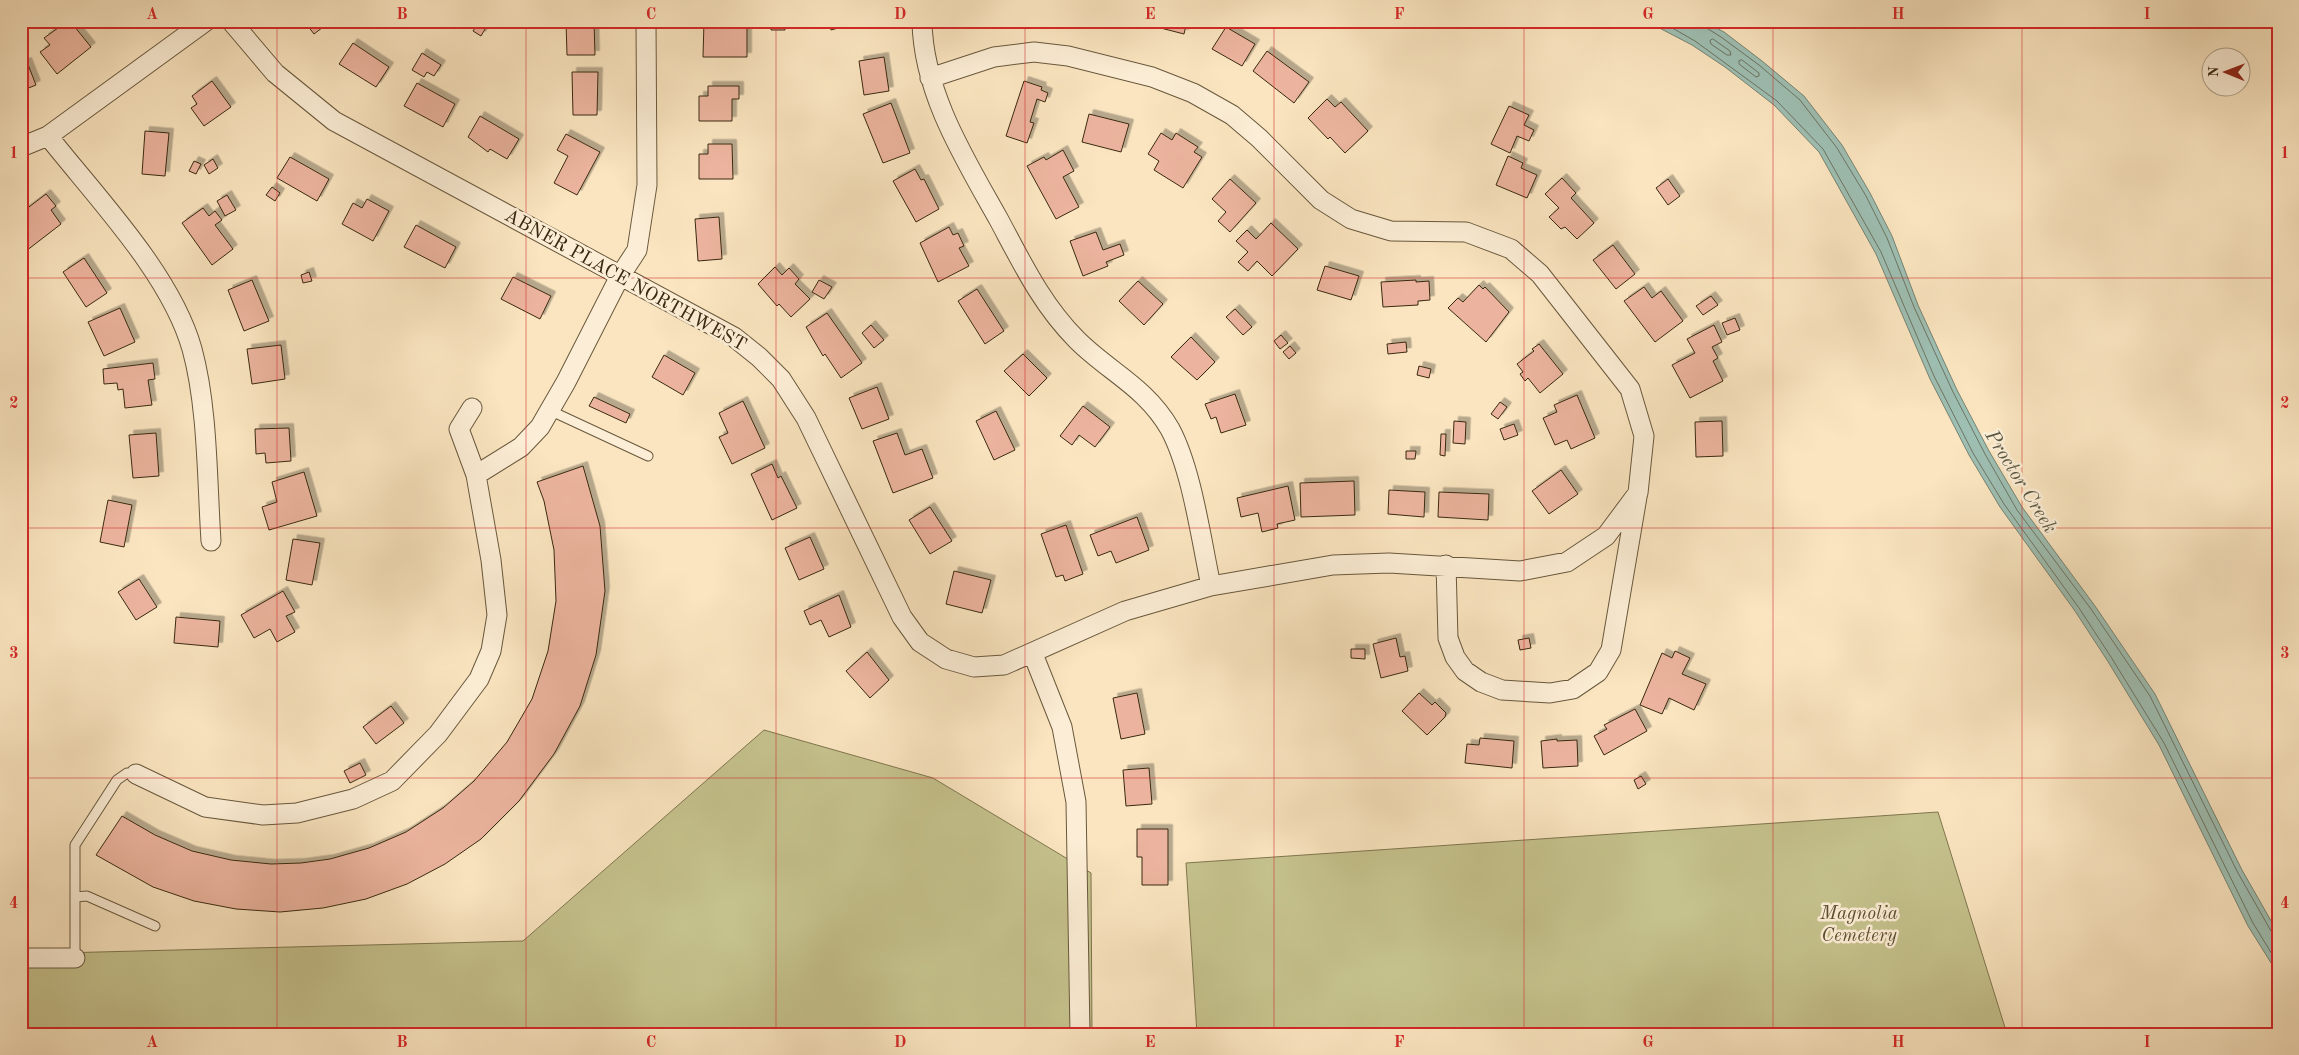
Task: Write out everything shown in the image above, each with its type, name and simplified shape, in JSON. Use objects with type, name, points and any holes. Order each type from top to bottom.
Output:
[{"type":"street","points":[[21,147],[48,136],[206,21]]},
{"type":"street","name":"ABNER PLACE NORTHWEST","points":[[231,21],[274,72],[334,121],[734,337],[759,356],[781,379],[806,418],[902,617],[920,642],[946,659],[974,667],[1004,665],[1033,654],[1125,611],[1211,586],[1333,565],[1389,563],[1520,571],[1567,562],[1606,536],[1638,492],[1644,436],[1630,389],[1540,274],[1511,249],[1466,232],[1391,231],[1350,219],[1321,200],[1259,138],[1232,115],[1194,93],[1152,77],[1068,56],[1034,52],[994,56],[930,78]]},
{"type":"street","points":[[476,475],[521,447],[540,427],[620,276],[637,250],[647,185],[646,21]]},
{"type":"street","points":[[922,21],[922,44],[930,78],[953,138],[1043,300],[1078,341],[1142,392],[1170,429],[1185,468],[1211,586]]},
{"type":"street","points":[[48,136],[150,263],[179,315],[191,348],[200,386],[211,541]]},
{"type":"street","points":[[136,774],[205,807],[263,815],[297,813],[344,801],[392,781],[438,734],[479,680],[491,651],[497,615],[491,560],[476,475],[459,429],[472,408]]},
{"type":"street","points":[[1446,565],[1448,638],[1455,657],[1465,671],[1481,682],[1502,690],[1550,693],[1573,689],[1598,672],[1611,650],[1638,492]]},
{"type":"street","points":[[1033,654],[1062,727],[1076,802],[1080,1034]]},
{"type":"street","points":[[21,958],[75,958]]},
{"type":"lane","points":[[549,410],[648,456]]},
{"type":"lane","points":[[75,958],[75,845],[117,780],[126,773],[136,774]]},
{"type":"lane","points":[[75,897],[88,896],[155,926]]},
{"type":"green space","points":[[764,730],[933,778],[1091,873],[1092,1034],[21,1034],[21,954],[523,941]]},
{"type":"green space","name":"Magnolia Cemetery","points":[[1938,812],[2007,1034],[1197,1034],[1186,863]]},
{"type":"water","points":[[1646,21],[1703,21],[1724,32],[1804,96],[1842,145],[1892,236],[1918,305],[1957,390],[1989,451],[2022,507],[2095,606],[2155,694],[2242,870],[2278,933],[2278,974],[2248,926],[2159,745],[2075,611],[2000,507],[1969,455],[1930,379],[1876,254],[1819,152],[1774,105],[1725,67],[1692,45]]},
{"type":"building","points":[[70,21],[91,47],[57,74],[40,52],[50,45],[44,38],[58,28],[54,22]]},
{"type":"building","points":[[304,21],[331,21],[314,34]]},
{"type":"building","points":[[479,21],[488,24],[481,36],[473,31]]},
{"type":"building","points":[[566,21],[594,21],[595,55],[567,55]]},
{"type":"building","points":[[704,21],[728,21],[727,28],[747,28],[747,57],[703,57]]},
{"type":"building","points":[[771,21],[785,22],[785,30],[771,30]]},
{"type":"building","points":[[829,21],[863,21],[831,30]]},
{"type":"building","points":[[1150,21],[1187,21],[1184,34],[1149,25]]},
{"type":"building","points":[[1226,27],[1255,44],[1242,66],[1212,49]]},
{"type":"building","points":[[353,43],[389,67],[376,87],[339,64]]},
{"type":"building","points":[[1267,51],[1309,82],[1294,103],[1253,71]]},
{"type":"building","points":[[422,53],[441,65],[434,76],[427,72],[424,77],[412,70]]},
{"type":"building","points":[[884,57],[889,91],[864,95],[859,61]]},
{"type":"building","points":[[27,62],[36,85],[21,91],[21,64]]},
{"type":"building","points":[[572,72],[598,72],[597,115],[573,115]]},
{"type":"building","points":[[212,81],[231,107],[204,126],[191,108],[197,104],[192,96]]},
{"type":"building","points":[[1024,81],[1042,87],[1041,90],[1048,93],[1045,102],[1037,99],[1030,122],[1034,123],[1027,143],[1006,136]]},
{"type":"building","points":[[417,83],[455,104],[443,127],[404,106]]},
{"type":"building","points":[[708,86],[739,86],[739,99],[732,99],[732,121],[699,121],[699,96],[708,96]]},
{"type":"building","points":[[1327,99],[1335,107],[1341,102],[1368,131],[1345,153],[1330,137],[1328,139],[1308,118]]},
{"type":"building","points":[[891,103],[910,153],[883,163],[863,114]]},
{"type":"building","points":[[1509,106],[1529,115],[1524,125],[1534,130],[1529,141],[1517,136],[1510,153],[1491,144]]},
{"type":"building","points":[[1089,114],[1129,124],[1121,152],[1082,142]]},
{"type":"building","points":[[480,116],[519,139],[507,159],[490,149],[488,152],[468,137]]},
{"type":"building","points":[[145,131],[169,133],[165,176],[142,174]]},
{"type":"building","points":[[1161,133],[1172,140],[1176,133],[1198,147],[1194,152],[1202,157],[1183,188],[1154,170],[1159,161],[1148,154]]},
{"type":"building","points":[[566,134],[600,152],[577,195],[554,183],[568,156],[557,150]]},
{"type":"building","points":[[708,144],[732,144],[733,179],[699,179],[699,154],[708,154]]},
{"type":"building","points":[[1063,150],[1074,171],[1063,177],[1079,207],[1056,219],[1027,166],[1044,157],[1046,160]]},
{"type":"building","points":[[1508,156],[1523,163],[1521,168],[1537,175],[1527,198],[1496,185]]},
{"type":"building","points":[[290,157],[329,179],[317,201],[277,178]]},
{"type":"building","points":[[213,159],[218,168],[209,174],[204,165]]},
{"type":"building","points":[[194,161],[201,164],[196,174],[189,171]]},
{"type":"building","points":[[915,169],[921,180],[924,179],[939,209],[916,222],[893,181]]},
{"type":"building","points":[[1562,178],[1576,193],[1571,198],[1594,223],[1577,239],[1565,227],[1561,229],[1549,217],[1559,208],[1545,194]]},
{"type":"building","points":[[1230,179],[1256,203],[1230,232],[1218,221],[1226,212],[1212,199]]},
{"type":"building","points":[[1668,179],[1680,196],[1668,205],[1656,188]]},
{"type":"building","points":[[272,187],[280,193],[275,201],[266,195]]},
{"type":"building","points":[[46,194],[56,206],[51,210],[61,224],[26,251],[21,245],[21,213]]},
{"type":"building","points":[[227,195],[236,210],[225,216],[217,201]]},
{"type":"building","points":[[367,199],[389,211],[373,241],[342,224],[353,203],[362,208]]},
{"type":"building","points":[[203,208],[209,216],[215,211],[222,220],[215,225],[233,249],[212,265],[182,223]]},
{"type":"building","points":[[719,217],[722,259],[698,261],[695,219]]},
{"type":"building","points":[[1271,223],[1298,249],[1272,276],[1257,261],[1248,271],[1238,262],[1248,252],[1236,241],[1247,230],[1256,239]]},
{"type":"building","points":[[416,225],[456,247],[445,268],[404,247]]},
{"type":"building","points":[[949,227],[953,235],[958,233],[964,246],[959,248],[969,266],[938,282],[920,243]]},
{"type":"building","points":[[1096,232],[1103,250],[1120,244],[1124,255],[1106,262],[1108,266],[1083,276],[1070,241]]},
{"type":"building","points":[[1613,245],[1635,274],[1616,289],[1593,260]]},
{"type":"building","points":[[84,258],[107,293],[86,307],[63,272]]},
{"type":"building","points":[[1325,266],[1359,276],[1351,300],[1317,290]]},
{"type":"building","points":[[775,267],[782,275],[789,268],[799,279],[795,284],[810,299],[791,317],[779,304],[777,306],[758,284]]},
{"type":"building","points":[[309,272],[312,281],[303,283],[301,275]]},
{"type":"building","points":[[513,277],[551,296],[540,319],[501,299]]},
{"type":"building","points":[[252,280],[269,321],[244,331],[228,290]]},
{"type":"building","points":[[819,280],[832,287],[824,299],[812,292]]},
{"type":"building","points":[[1416,280],[1416,282],[1429,281],[1430,300],[1418,301],[1418,305],[1383,307],[1381,282]]},
{"type":"building","points":[[1138,281],[1163,304],[1144,325],[1119,301]]},
{"type":"building","points":[[1479,285],[1483,289],[1485,287],[1509,312],[1486,342],[1448,308],[1458,298],[1463,302]]},
{"type":"building","points":[[1644,287],[1652,298],[1661,291],[1683,321],[1655,342],[1624,301]]},
{"type":"building","points":[[977,289],[1004,331],[985,344],[958,301]]},
{"type":"building","points":[[1711,296],[1718,305],[1703,315],[1696,306]]},
{"type":"building","points":[[120,308],[135,342],[104,356],[88,322]]},
{"type":"building","points":[[1235,309],[1252,327],[1243,335],[1226,317]]},
{"type":"building","points":[[827,313],[862,363],[841,378],[825,354],[823,356],[806,327]]},
{"type":"building","points":[[1735,318],[1740,330],[1727,335],[1722,323]]},
{"type":"building","points":[[871,325],[884,340],[874,348],[862,333]]},
{"type":"building","points":[[1714,325],[1722,342],[1712,347],[1718,358],[1713,361],[1723,381],[1690,398],[1672,365],[1695,353],[1687,339]]},
{"type":"building","points":[[1281,335],[1288,343],[1280,349],[1274,341]]},
{"type":"building","points":[[1191,337],[1215,362],[1197,380],[1171,357]]},
{"type":"building","points":[[1406,342],[1407,352],[1388,354],[1387,344]]},
{"type":"building","points":[[1539,344],[1563,374],[1540,393],[1528,378],[1525,381],[1520,374],[1523,372],[1517,364],[1534,351],[1532,349]]},
{"type":"building","points":[[281,345],[285,379],[252,384],[247,349]]},
{"type":"building","points":[[1290,346],[1296,353],[1289,359],[1283,352]]},
{"type":"building","points":[[1023,354],[1047,378],[1029,396],[1004,371]]},
{"type":"building","points":[[664,355],[695,373],[683,395],[652,377]]},
{"type":"building","points":[[153,363],[155,379],[148,380],[152,405],[125,408],[123,389],[118,390],[117,383],[104,384],[103,369]]},
{"type":"building","points":[[1419,366],[1431,369],[1429,378],[1417,375]]},
{"type":"building","points":[[877,387],[889,419],[862,429],[849,398]]},
{"type":"building","points":[[1235,394],[1246,425],[1221,433],[1216,417],[1211,419],[1205,404]]},
{"type":"building","points":[[1577,395],[1595,438],[1571,449],[1567,440],[1555,445],[1543,418],[1557,412],[1554,405]]},
{"type":"building","points":[[594,397],[630,414],[626,423],[589,406]]},
{"type":"building","points":[[743,401],[765,448],[732,464],[719,437],[728,433],[719,413]]},
{"type":"building","points":[[1500,402],[1507,407],[1498,419],[1491,414]]},
{"type":"building","points":[[1083,406],[1110,427],[1095,447],[1079,435],[1072,445],[1060,436]]},
{"type":"building","points":[[996,411],[1015,450],[994,460],[976,421]]},
{"type":"building","points":[[1454,421],[1466,422],[1465,444],[1453,443]]},
{"type":"building","points":[[1722,421],[1723,456],[1696,457],[1695,422]]},
{"type":"building","points":[[1514,424],[1518,435],[1504,440],[1500,429]]},
{"type":"building","points":[[289,428],[291,461],[266,463],[265,453],[256,454],[255,429]]},
{"type":"building","points":[[156,433],[159,476],[133,478],[129,435]]},
{"type":"building","points":[[897,433],[905,455],[922,449],[933,478],[893,493],[873,441]]},
{"type":"building","points":[[1441,434],[1446,434],[1445,456],[1440,455]]},
{"type":"building","points":[[1406,451],[1416,451],[1415,459],[1406,459]]},
{"type":"building","points":[[772,464],[778,478],[781,476],[797,508],[772,520],[751,474]]},
{"type":"building","points":[[583,466],[600,526],[605,591],[596,655],[580,706],[554,754],[519,801],[481,839],[445,864],[407,884],[366,899],[323,908],[280,912],[236,909],[194,901],[153,887],[96,855],[122,816],[155,835],[192,851],[231,860],[271,864],[301,863],[330,859],[369,848],[406,832],[443,808],[474,781],[507,742],[532,699],[548,651],[556,601],[554,550],[544,501],[537,482]]},
{"type":"building","points":[[1561,470],[1578,494],[1549,514],[1532,491]]},
{"type":"building","points":[[304,472],[317,516],[269,530],[262,507],[277,502],[272,482]]},
{"type":"building","points":[[1354,481],[1355,515],[1301,517],[1300,483]]},
{"type":"building","points":[[1288,486],[1295,520],[1277,524],[1278,528],[1262,532],[1258,513],[1241,517],[1237,498]]},
{"type":"building","points":[[1389,490],[1425,492],[1424,517],[1388,514]]},
{"type":"building","points":[[1439,492],[1489,494],[1488,520],[1438,517]]},
{"type":"building","points":[[108,500],[132,505],[124,547],[100,542]]},
{"type":"building","points":[[930,507],[952,541],[930,554],[909,520]]},
{"type":"building","points":[[1137,517],[1149,550],[1116,563],[1111,551],[1098,556],[1090,535]]},
{"type":"building","points":[[1066,525],[1083,574],[1065,581],[1063,575],[1056,577],[1041,534]]},
{"type":"building","points":[[810,537],[824,569],[799,580],[785,548]]},
{"type":"building","points":[[293,539],[320,543],[312,585],[286,580]]},
{"type":"building","points":[[954,571],[991,580],[982,613],[946,604]]},
{"type":"building","points":[[139,579],[157,607],[136,620],[118,592]]},
{"type":"building","points":[[283,591],[295,612],[286,616],[295,632],[277,642],[270,629],[254,638],[241,615]]},
{"type":"building","points":[[839,595],[851,627],[829,637],[821,620],[810,625],[804,611]]},
{"type":"building","points":[[176,617],[220,621],[218,647],[174,643]]},
{"type":"building","points":[[1396,638],[1400,657],[1405,656],[1408,671],[1381,678],[1373,644]]},
{"type":"building","points":[[1529,638],[1531,648],[1520,650],[1518,640]]},
{"type":"building","points":[[1351,649],[1365,649],[1365,659],[1351,658]]},
{"type":"building","points":[[1675,651],[1690,658],[1682,674],[1706,684],[1694,710],[1669,698],[1662,714],[1640,705],[1662,653],[1672,658]]},
{"type":"building","points":[[867,652],[889,680],[870,698],[846,671]]},
{"type":"building","points":[[1137,693],[1145,734],[1121,739],[1113,698]]},
{"type":"building","points":[[1419,693],[1432,705],[1435,702],[1446,713],[1445,717],[1427,735],[1402,711]]},
{"type":"building","points":[[391,706],[404,723],[376,744],[363,727]]},
{"type":"building","points":[[1635,709],[1647,731],[1604,755],[1594,736],[1607,729],[1604,725]]},
{"type":"building","points":[[1480,738],[1514,741],[1512,768],[1465,763],[1467,744],[1479,745]]},
{"type":"building","points":[[1557,739],[1557,741],[1577,740],[1578,766],[1543,768],[1541,741]]},
{"type":"building","points":[[360,763],[366,775],[350,783],[344,771]]},
{"type":"building","points":[[1149,768],[1152,804],[1126,806],[1123,770]]},
{"type":"building","points":[[1641,776],[1646,784],[1638,789],[1634,780]]},
{"type":"building","points":[[1137,829],[1168,829],[1168,885],[1142,885],[1142,857],[1137,857]]},
{"type":"water label","name":"Proctor Creek","points":[[2020,482]]}]
